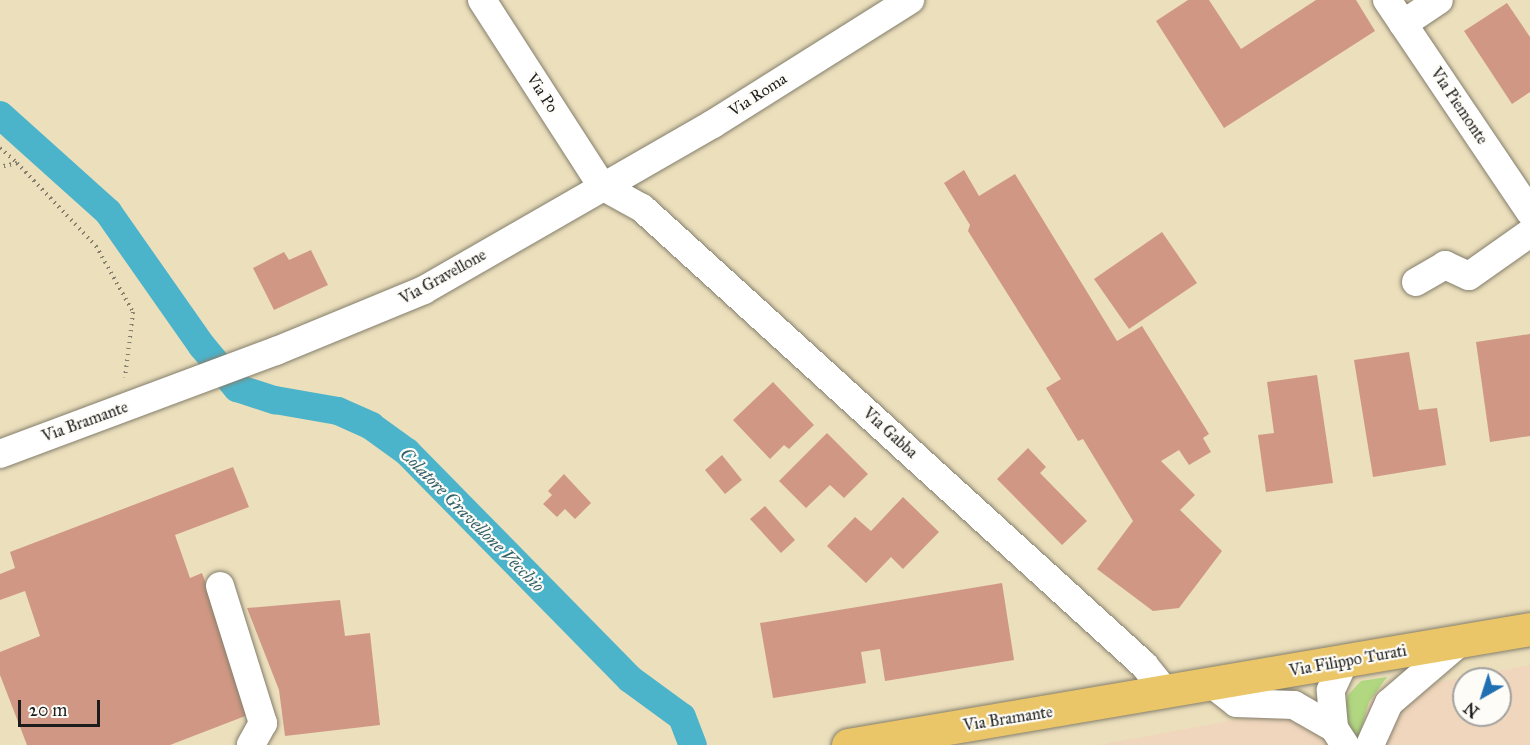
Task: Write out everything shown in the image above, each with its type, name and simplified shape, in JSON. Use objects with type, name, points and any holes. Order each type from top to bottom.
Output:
[{"type":"main road","name":"Via Filippo Turati","points":[[1167,693],[1530,630]]},
{"type":"main road","name":"Via Bramante","points":[[848,745],[1167,693]]},
{"type":"street","name":"Via Po","points":[[482,0],[602,186]]},
{"type":"street","name":"Via Roma","points":[[602,186],[713,124],[910,0]]},
{"type":"street","name":"Via Piemonte","points":[[1387,0],[1530,212]]},
{"type":"street","points":[[1403,24],[1439,0]]},
{"type":"street","name":"Via Gravellone","points":[[171,391],[424,290],[602,186]]},
{"type":"street","name":"Via Gabba","points":[[602,186],[642,208],[1135,657],[1167,693]]},
{"type":"street","points":[[1416,282],[1446,265],[1469,276],[1530,233]]},
{"type":"street","name":"Via Bramante","points":[[0,454],[171,391]]},
{"type":"street","points":[[220,586],[263,723],[251,745]]},
{"type":"street","points":[[1370,745],[1389,703],[1461,641]]},
{"type":"street","points":[[1339,736],[1331,690],[1344,662]]},
{"type":"street","points":[[1212,684],[1236,703],[1293,705],[1339,736]]},
{"type":"path","points":[[0,148],[96,246],[133,312],[123,408]]},
{"type":"path","points":[[0,167],[17,163]]},
{"type":"shaded area","points":[[1530,665],[1530,745],[1099,745],[1452,679],[1452,727],[1512,727],[1512,668]]},
{"type":"green space","points":[[1387,677],[1369,702],[1357,743],[1353,743],[1345,706],[1348,695],[1361,681]]},
{"type":"building","points":[[1188,0],[1209,0],[1241,49],[1316,0],[1356,0],[1375,31],[1224,128],[1156,21]]},
{"type":"building","points":[[1507,3],[1530,37],[1530,92],[1512,104],[1464,31]]},
{"type":"building","points":[[964,170],[979,196],[1015,174],[1117,341],[1142,326],[1209,434],[1203,438],[1211,452],[1189,465],[1179,450],[1161,461],[1195,495],[1180,510],[1222,551],[1179,608],[1153,611],[1097,569],[1133,521],[1083,439],[1078,441],[1046,388],[1061,379],[968,231],[970,225],[944,183]]},
{"type":"building","points":[[1162,232],[1197,283],[1129,329],[1094,279]]},
{"type":"building","points":[[311,250],[328,285],[274,310],[253,268],[284,252],[289,260]]},
{"type":"building","points":[[1530,334],[1530,436],[1490,442],[1476,342]]},
{"type":"building","points":[[1409,352],[1419,410],[1437,408],[1446,465],[1373,477],[1354,360]]},
{"type":"building","points":[[1317,375],[1333,483],[1266,492],[1258,435],[1274,433],[1267,382]]},
{"type":"building","points":[[773,382],[814,425],[789,449],[784,445],[770,459],[733,420]]},
{"type":"building","points":[[827,433],[868,474],[844,498],[830,485],[806,508],[779,481]]},
{"type":"building","points":[[1028,448],[1046,467],[1040,473],[1087,521],[1062,545],[997,479]]},
{"type":"building","points":[[722,455],[742,480],[725,494],[705,470]]},
{"type":"building","points":[[233,467],[249,507],[175,535],[190,578],[202,573],[253,713],[170,745],[27,745],[0,675],[0,652],[40,636],[25,591],[0,600],[0,574],[15,568],[10,552]]},
{"type":"building","points":[[564,474],[591,503],[575,519],[565,509],[557,517],[543,504],[552,495],[548,491]]},
{"type":"building","points":[[903,497],[939,532],[903,569],[891,557],[866,583],[827,546],[855,517],[871,531]]},
{"type":"building","points":[[765,506],[795,540],[781,553],[750,519]]},
{"type":"building","points":[[1002,583],[1014,660],[885,681],[880,649],[861,652],[866,683],[773,698],[760,623]]},
{"type":"building","points":[[340,600],[345,636],[370,633],[380,725],[285,736],[279,690],[247,608]]},
{"type":"waterway","name":"Colatore Gravellone Vecchio","points":[[0,115],[108,212],[202,346],[237,388],[275,400],[338,411],[371,426],[407,452],[630,679],[682,717],[693,745]]}]
